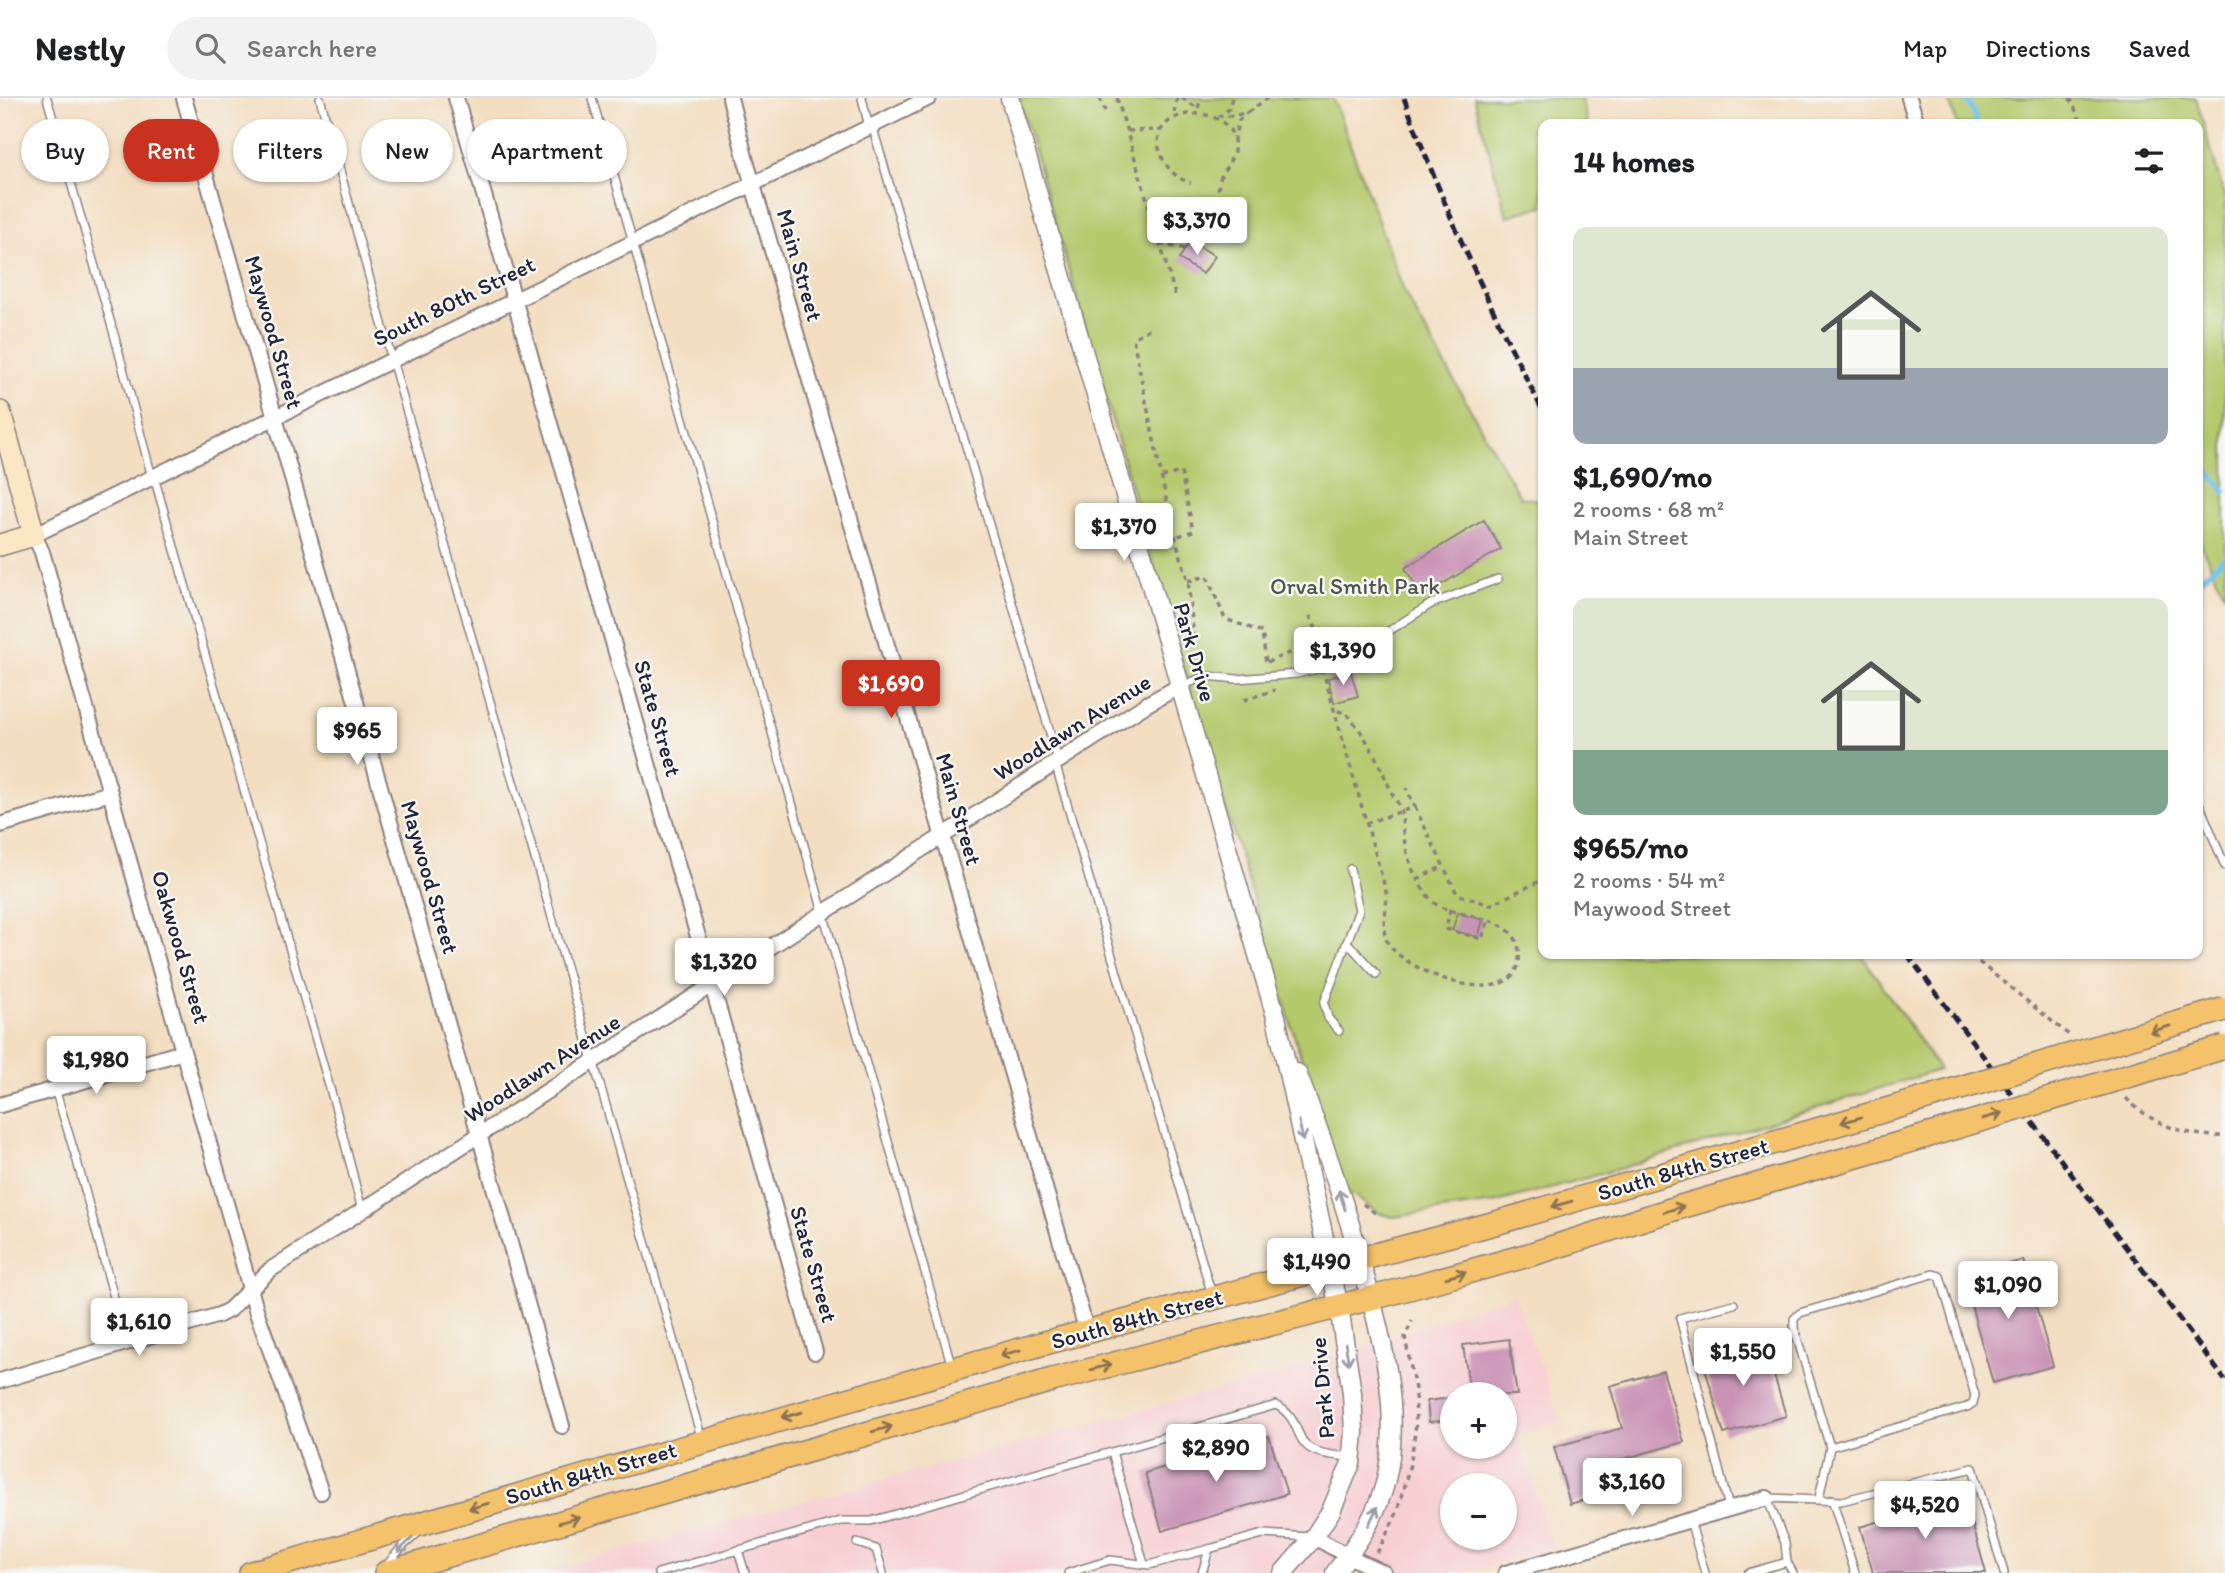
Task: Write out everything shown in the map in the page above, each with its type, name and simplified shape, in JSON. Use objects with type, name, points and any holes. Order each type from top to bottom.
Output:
[{"type":"main road","name":"Oakwood Street","points":[[0,412],[34,535]]},
{"type":"main road","name":"South 80th Street","points":[[0,545],[34,535]]},
{"type":"main road","name":"South 84th Street","points":[[251,1573],[953,1369],[1514,1218],[2225,1009]]},
{"type":"main road","name":"South 84th Street","points":[[384,1573],[411,1569],[1052,1380],[1339,1307],[1532,1254],[1677,1208],[2225,1047]]},
{"type":"street","name":"Maywood Street","points":[[184,98],[562,1426]]},
{"type":"street","name":"State Street","points":[[456,98],[815,1352]]},
{"type":"street","name":"Main Street","points":[[730,98],[1087,1332]]},
{"type":"street","name":"South 80th Street","points":[[34,535],[929,98]]},
{"type":"street","name":"Park Drive","points":[[1010,98],[1276,1017],[1339,1307],[1352,1393],[1351,1457],[1341,1489],[1314,1537],[1283,1573]]},
{"type":"street","points":[[1909,98],[1915,119]]},
{"type":"street","name":"Oakwood Street","points":[[34,535],[257,1313],[321,1492]]},
{"type":"street","name":"Woodlawn Avenue","points":[[0,1381],[229,1310],[270,1270],[1147,704],[1180,686]]},
{"type":"street","points":[[0,825],[110,793]]},
{"type":"street","name":"Park Drive","points":[[1276,1017],[1324,1142],[1371,1298],[1389,1382],[1392,1416],[1390,1452],[1380,1500],[1369,1525],[1335,1573]]},
{"type":"street","points":[[0,1105],[183,1052]]},
{"type":"street","points":[[1506,1573],[1767,1498]]},
{"type":"street","points":[[1314,1537],[1380,1572]]},
{"type":"lane","points":[[47,98],[363,1210]]},
{"type":"lane","points":[[320,98],[392,360],[702,1441]]},
{"type":"lane","points":[[592,98],[635,241],[953,1369]]},
{"type":"lane","points":[[862,98],[1213,1299]]},
{"type":"lane","points":[[1180,686],[1208,676],[1237,679],[1297,674],[1322,668],[1350,656],[1430,604],[1498,579]]},
{"type":"lane","points":[[2203,813],[2225,866]]},
{"type":"lane","points":[[1339,1031],[1328,1018],[1324,1003],[1359,910],[1350,869]]},
{"type":"lane","points":[[1347,942],[1376,974]]},
{"type":"lane","points":[[55,1089],[126,1343]]},
{"type":"lane","points":[[1819,1498],[1830,1447],[1794,1328],[1794,1319],[1800,1313],[1827,1305],[1933,1274],[1940,1276],[1975,1395],[1973,1402],[1830,1447]]},
{"type":"lane","points":[[1729,1508],[1680,1318],[1734,1304]]},
{"type":"lane","points":[[658,1573],[841,1521],[872,1521],[1276,1405],[1286,1410],[1293,1418],[1302,1441],[1312,1450],[1351,1457]]},
{"type":"lane","points":[[1112,1452],[1144,1564]]},
{"type":"lane","points":[[1793,1573],[1787,1562],[1785,1543],[1767,1498],[1819,1498],[1841,1501],[1973,1468],[2004,1573]]},
{"type":"lane","points":[[1832,1500],[1855,1573]]},
{"type":"lane","points":[[1690,1519],[1705,1573]]},
{"type":"lane","points":[[384,1573],[402,1547],[432,1520]]},
{"type":"lane","points":[[1068,1573],[1110,1560],[1144,1564],[1263,1534],[1314,1537]]},
{"type":"lane","points":[[858,1543],[876,1549],[883,1573]]},
{"type":"lane","points":[[1202,1573],[1209,1549]]},
{"type":"lane","points":[[738,1550],[745,1573]]},
{"type":"lane","points":[[1748,1573],[1787,1562]]},
{"type":"path","points":[[1100,98],[1105,111]]},
{"type":"path","points":[[1117,98],[1176,298]]},
{"type":"path","points":[[1177,98],[1173,115],[1160,130],[1160,151],[1166,165],[1178,178],[1191,183]]},
{"type":"path","points":[[1182,98],[1197,108]]},
{"type":"path","points":[[1197,108],[1201,98]]},
{"type":"path","points":[[1220,116],[1228,110],[1232,98]]},
{"type":"path","points":[[1152,215],[1177,206],[1189,226],[1201,228],[1213,223],[1220,211],[1219,183],[1233,156],[1236,127],[1248,112],[1268,98]]},
{"type":"path","points":[[2070,98],[2080,119]]},
{"type":"path","points":[[1173,115],[1205,108],[1220,116],[1231,130],[1234,140]]},
{"type":"path","points":[[1220,116],[1248,112]]},
{"type":"path","points":[[1128,131],[1160,130]]},
{"type":"path","points":[[1160,244],[1185,249]]},
{"type":"path","points":[[1149,329],[1133,338],[1175,537],[1188,580],[1194,640]]},
{"type":"path","points":[[1162,477],[1181,472],[1193,531],[1175,537]]},
{"type":"path","points":[[1188,580],[1207,576],[1225,619],[1262,632],[1265,663],[1321,640],[1308,612]]},
{"type":"path","points":[[1324,676],[1386,891],[1388,902],[1384,931],[1392,949],[1438,978],[1461,984],[1495,985],[1514,974],[1519,950],[1513,935],[1488,921],[1433,902],[1417,879],[1408,858],[1402,812],[1379,762],[1352,719],[1346,713],[1334,710]]},
{"type":"path","points":[[1244,699],[1278,690]]},
{"type":"path","points":[[1406,788],[1457,894],[1490,905],[1538,882]]},
{"type":"path","points":[[1366,822],[1415,807]]},
{"type":"path","points":[[1417,879],[1444,866]]},
{"type":"path","points":[[1450,909],[1446,929],[1482,939],[1488,921]]},
{"type":"shaded area","points":[[1514,1295],[1561,1421],[1517,1433],[1553,1547],[1469,1573],[539,1573],[1308,1366]]},
{"type":"green space","name":"Orval Smith Park","points":[[1019,98],[1333,98],[1405,294],[1520,497],[1538,500],[1538,959],[1864,959],[1939,1070],[1622,1168],[1494,1203],[1393,1217],[1378,1213],[1345,1189],[1323,1130],[1196,711]]},
{"type":"green space","points":[[1474,98],[1581,98],[1587,119],[1538,119],[1538,207],[1507,216]]},
{"type":"green space","points":[[1948,98],[2196,98],[2202,119],[1955,119]]},
{"type":"green space","points":[[2203,122],[2225,199],[2225,595],[2203,549]]},
{"type":"building","points":[[1190,241],[1215,256],[1203,274],[1179,259]]},
{"type":"building","points":[[1484,520],[1501,549],[1422,596],[1405,568]]},
{"type":"building","points":[[1351,672],[1358,696],[1334,703],[1328,678]]},
{"type":"building","points":[[1458,913],[1483,920],[1478,937],[1452,930]]},
{"type":"building","points":[[2023,1260],[2053,1366],[1993,1383],[1963,1277]]},
{"type":"building","points":[[1509,1339],[1515,1382],[1468,1382],[1463,1345]]},
{"type":"building","points":[[1737,1344],[1741,1359],[1767,1351],[1786,1416],[1724,1434],[1701,1354]]},
{"type":"building","points":[[1663,1371],[1684,1442],[1605,1464],[1612,1492],[1570,1504],[1554,1447],[1622,1428],[1610,1386]]},
{"type":"building","points":[[1440,1399],[1440,1421],[1429,1422],[1427,1401]]},
{"type":"building","points":[[1269,1436],[1287,1494],[1162,1531],[1145,1473]]},
{"type":"building","points":[[1930,1495],[1933,1506],[1965,1497],[1986,1573],[1873,1573],[1860,1527],[1915,1511],[1912,1500]]},
{"type":"waterway","points":[[1962,98],[1970,105],[1975,119]]},
{"type":"waterway","points":[[2203,471],[2210,473],[2225,491]]},
{"type":"waterway","points":[[2203,577],[2225,557]]},
{"type":"railway","points":[[1404,98],[1469,258],[1538,401]]},
{"type":"railway","points":[[1911,959],[2225,1380]]}]
